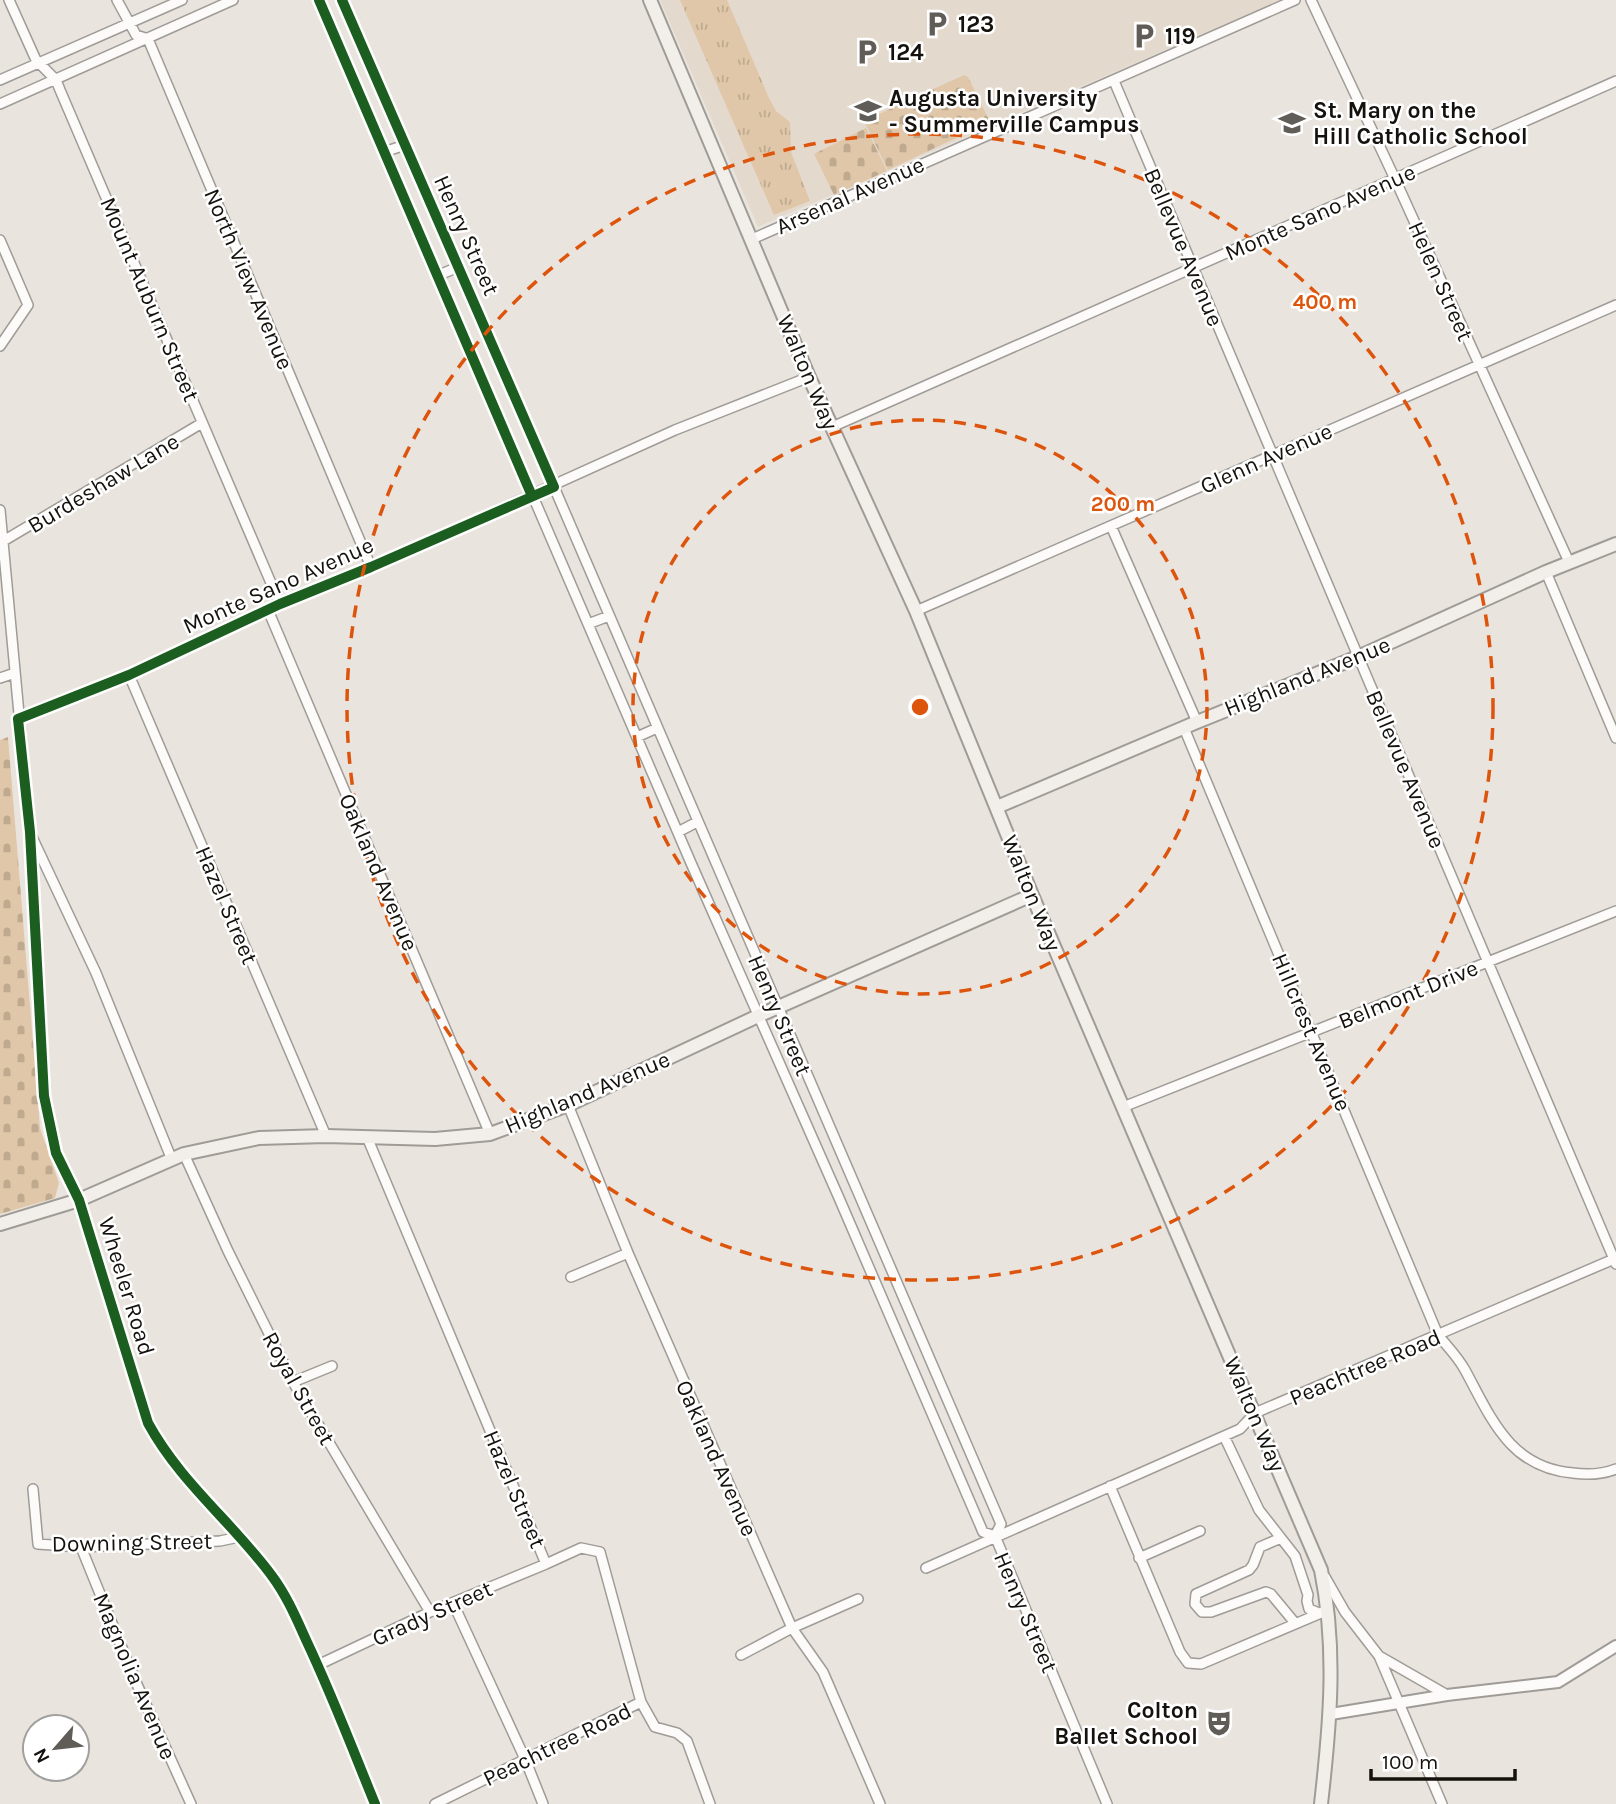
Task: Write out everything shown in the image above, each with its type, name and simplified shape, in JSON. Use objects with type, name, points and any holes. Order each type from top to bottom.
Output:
[{"type":"main road","name":"Walton Way","points":[[650,0],[809,377],[916,611],[1032,895],[1321,1570],[1331,1714],[1321,1804]]},
{"type":"main road","name":"Highland Avenue","points":[[997,807],[1358,657],[1546,572],[1616,544]]},
{"type":"main road","name":"Highland Avenue","points":[[0,1224],[79,1200],[178,1157],[259,1138],[326,1136],[435,1139],[490,1134],[568,1105],[758,1016],[1032,895]]},
{"type":"street","name":"Mount Auburn Street","points":[[9,0],[39,63],[56,80],[280,604]]},
{"type":"street","name":"North View Avenue","points":[[117,0],[136,35],[148,39],[371,567]]},
{"type":"street","points":[[0,80],[182,0]]},
{"type":"street","name":"Henry Street","points":[[319,0],[983,1532],[995,1536],[1107,1804]]},
{"type":"street","name":"Henry Street","points":[[342,0],[1001,1524],[995,1536]]},
{"type":"street","name":"Arsenal Avenue","points":[[751,239],[1294,0]]},
{"type":"street","name":"Helen Street","points":[[1311,0],[1569,562]]},
{"type":"street","points":[[0,104],[228,1]]},
{"type":"street","name":"Bellevue Avenue","points":[[1114,81],[1615,1262]]},
{"type":"street","name":"Monte Sano Avenue","points":[[832,427],[1616,81]]},
{"type":"street","points":[[384,152],[405,145]]},
{"type":"street","points":[[0,240],[28,305],[0,346]]},
{"type":"street","name":"Henry Street","points":[[437,276],[458,267]]},
{"type":"street","name":"Glenn Avenue","points":[[916,611],[1616,305]]},
{"type":"street","name":"Monte Sano Avenue","points":[[18,719],[129,675],[280,604],[371,567],[675,430],[809,377]]},
{"type":"street","name":"Burdeshaw Lane","points":[[2,543],[202,423]]},
{"type":"street","name":"Wheeler Road","points":[[0,510],[30,832],[44,1096],[56,1153],[79,1200],[146,1418],[161,1446],[186,1479],[273,1577],[318,1665],[376,1804]]},
{"type":"street","points":[[1111,526],[1197,722]]},
{"type":"street","points":[[1546,572],[1616,738]]},
{"type":"street","name":"Oakland Avenue","points":[[268,610],[490,1134]]},
{"type":"street","points":[[588,624],[609,616]]},
{"type":"street","points":[[0,678],[15,673]]},
{"type":"street","name":"Hazel Street","points":[[129,675],[326,1136]]},
{"type":"street","points":[[637,737],[657,728]]},
{"type":"street","name":"Hillcrest Avenue","points":[[1185,728],[1438,1335],[1464,1367],[1490,1418],[1521,1456],[1559,1472],[1583,1474],[1616,1469]]},
{"type":"street","points":[[678,832],[697,822]]},
{"type":"street","name":"Royal Street","points":[[30,832],[178,1157],[293,1382],[430,1612]]},
{"type":"street","name":"Belmont Drive","points":[[1123,1107],[1616,911]]},
{"type":"street","name":"Oakland Avenue","points":[[568,1105],[628,1253],[792,1628],[823,1672],[880,1804]]},
{"type":"street","name":"Hazel Street","points":[[367,1137],[546,1564],[581,1548],[600,1552],[641,1702],[655,1727],[677,1733],[687,1741],[710,1804]]},
{"type":"street","points":[[847,1216],[864,1209]]},
{"type":"street","points":[[571,1277],[628,1253]]},
{"type":"street","name":"Peachtree Road","points":[[926,1568],[1240,1429],[1255,1413],[1615,1262]]},
{"type":"street","points":[[293,1382],[332,1366]]},
{"type":"street","points":[[934,1418],[952,1411]]},
{"type":"street","points":[[1224,1436],[1259,1510],[1295,1556],[1308,1595],[1309,1609],[1323,1612]]},
{"type":"street","points":[[1110,1486],[1180,1652],[1188,1663],[1201,1664],[1323,1612]]},
{"type":"street","name":"Downing Street","points":[[33,1489],[38,1544],[82,1547],[220,1541],[239,1537]]},
{"type":"street","points":[[1139,1558],[1200,1531]]},
{"type":"street","points":[[1281,1538],[1260,1546],[1254,1565],[1249,1570],[1196,1594],[1195,1604],[1202,1612],[1211,1612],[1266,1592],[1271,1594],[1295,1623]]},
{"type":"street","name":"Magnolia Avenue","points":[[82,1547],[135,1680],[191,1804]]},
{"type":"street","name":"Grady Street","points":[[318,1665],[430,1612],[546,1564]]},
{"type":"street","points":[[1321,1570],[1345,1612],[1379,1656],[1447,1695]]},
{"type":"street","points":[[741,1655],[792,1628],[858,1599]]},
{"type":"street","points":[[453,1602],[543,1804]]},
{"type":"street","points":[[1331,1714],[1401,1705],[1447,1695],[1558,1682],[1616,1646]]},
{"type":"street","points":[[1379,1656],[1442,1804]]},
{"type":"street","name":"Peachtree Road","points":[[435,1804],[641,1702]]},
{"type":"shaded area","name":"Augusta University - Summerville Campus","points":[[660,0],[1280,0],[758,227]]},
{"type":"green space","points":[[680,0],[727,0],[769,98],[776,111],[790,122],[791,152],[810,201],[774,215]]},
{"type":"green space","points":[[964,75],[968,77],[990,122],[888,170],[864,121]]},
{"type":"green space","points":[[866,128],[887,171],[834,195],[814,154]]},
{"type":"green space","points":[[8,737],[40,1128],[59,1183],[55,1198],[0,1214],[0,740]]},
{"type":"cycle path","points":[[319,0],[532,496]]},
{"type":"cycle path","points":[[342,0],[554,487],[280,604],[129,675],[18,719],[30,832],[44,1096],[56,1153],[79,1200],[148,1423],[175,1464],[257,1557],[282,1592],[325,1682],[375,1804]]},
{"type":"place","name":"123","points":[[937,24]]},
{"type":"place","name":"119","points":[[1144,36]]},
{"type":"place","name":"124","points":[[867,52]]},
{"type":"place","name":"Augusta University - Summerville Campus","points":[[868,111]]},
{"type":"place","name":"St. Mary on the Hill Catholic School","points":[[1292,123]]},
{"type":"place","name":"Colton Ballet School","points":[[1219,1723]]}]
